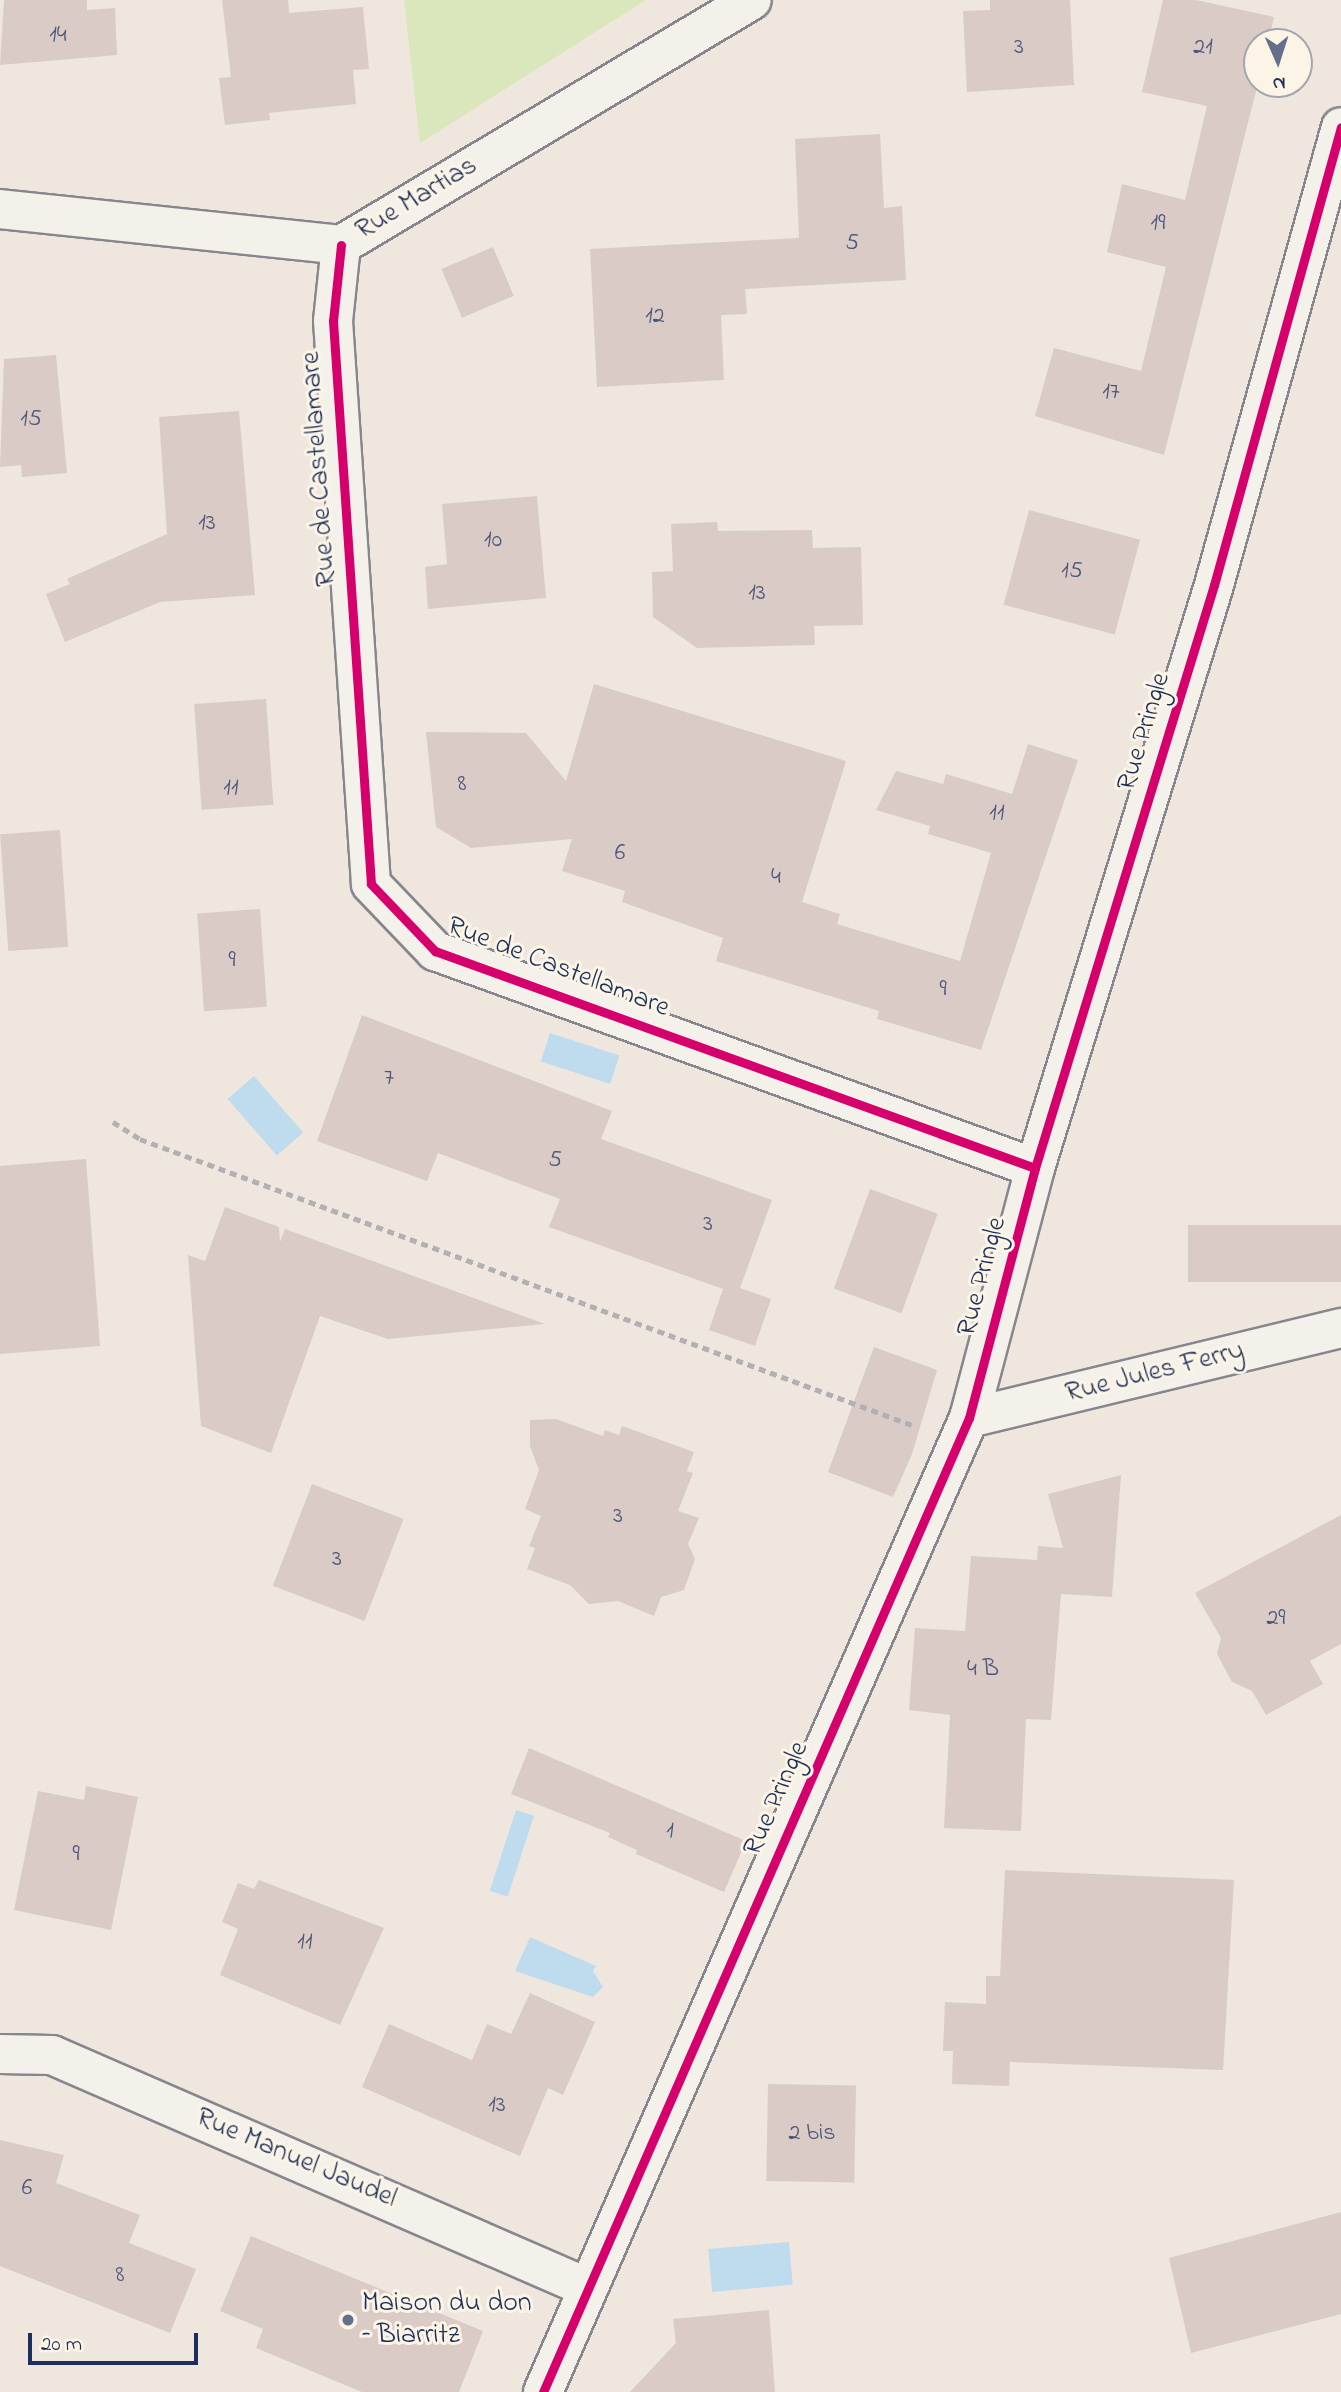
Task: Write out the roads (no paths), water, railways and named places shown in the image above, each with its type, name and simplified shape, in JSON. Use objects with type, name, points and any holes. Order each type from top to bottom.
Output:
[{"type":"street","name":"Rue Martias","points":[[0,209],[341,245],[752,0]]},
{"type":"street","name":"Rue Pringle","points":[[543,2392],[586,2287],[964,1430],[1035,1168],[1214,585],[1341,127]]},
{"type":"street","name":"Rue de Castellamare","points":[[341,245],[333,321],[371,884],[435,951],[1035,1168]]},
{"type":"street","name":"Rue Jules Ferry","points":[[964,1430],[1341,1328]]},
{"type":"street","name":"Rue Manuel Jaudel","points":[[0,2054],[52,2055],[586,2287]]},
{"type":"water","points":[[550,1033],[619,1056],[610,1084],[541,1062]]},
{"type":"water","points":[[254,1076],[303,1133],[277,1156],[228,1099]]},
{"type":"water","points":[[516,1810],[534,1816],[508,1897],[490,1891]]},
{"type":"water","points":[[530,1937],[596,1966],[593,1971],[603,1987],[593,1997],[515,1971]]},
{"type":"water","points":[[789,2242],[793,2285],[712,2292],[708,2249]]},
{"type":"place","name":"Maison du don – Biarritz","points":[[348,2320]]}]
